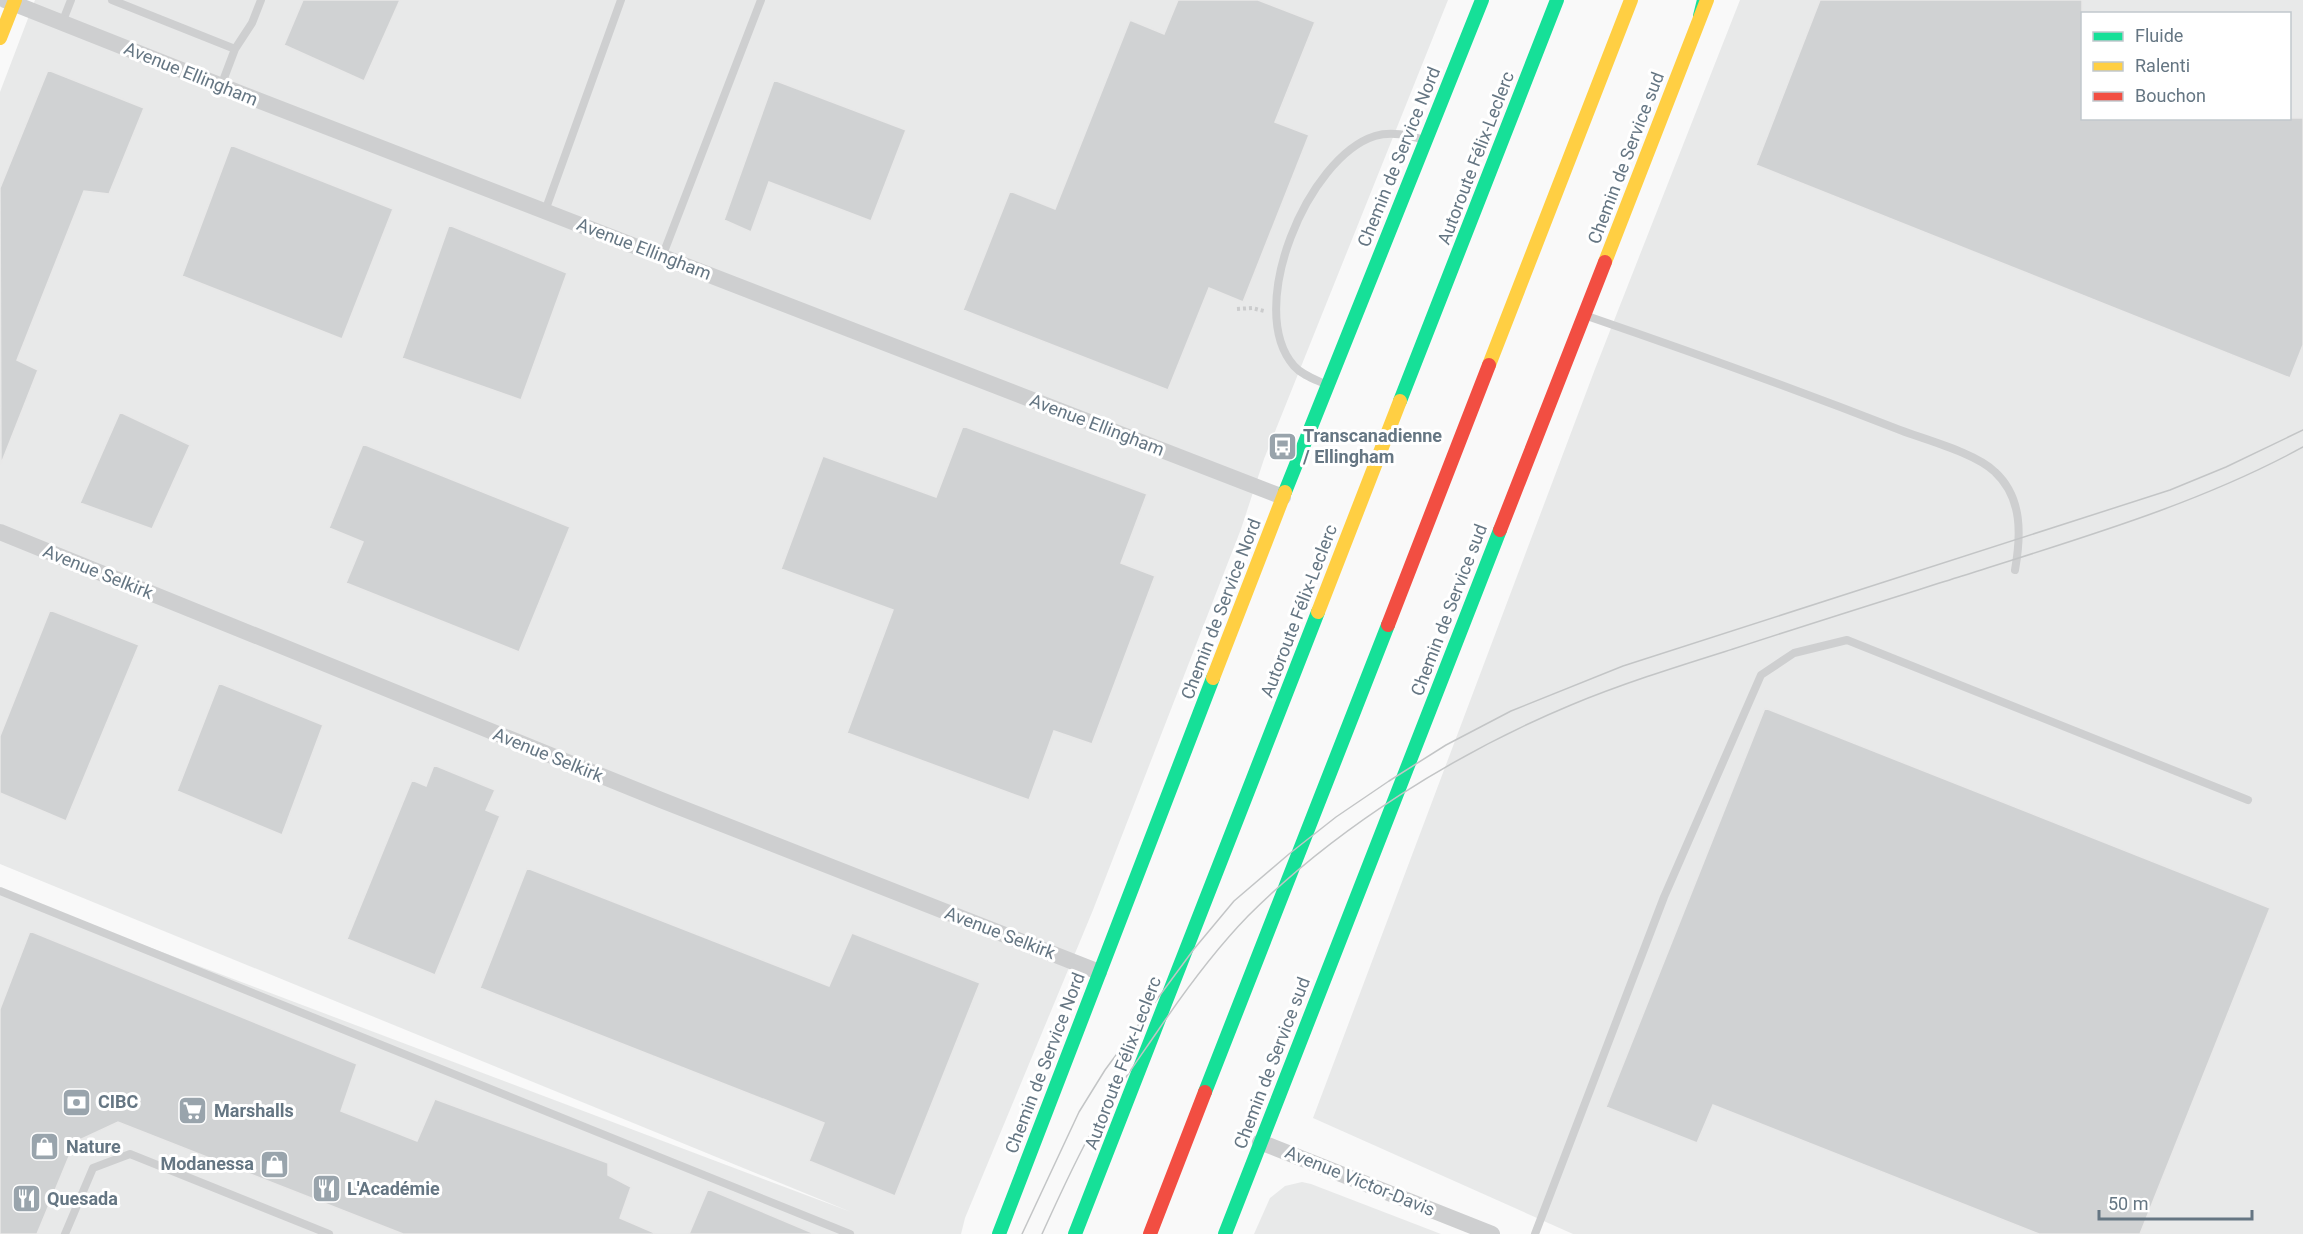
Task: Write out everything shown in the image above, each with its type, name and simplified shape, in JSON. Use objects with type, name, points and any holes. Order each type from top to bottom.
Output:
[{"type":"main road","name":"Chemin de Service Nord","points":[[999,1234],[1283,497],[1482,0]]},
{"type":"main road","name":"Autoroute Félix-Leclerc","points":[[1076,1234],[1557,0]]},
{"type":"main road","points":[[1150,1234],[1630,0]]},
{"type":"main road","name":"Chemin de Service sud","points":[[1225,1234],[1706,0]]},
{"type":"main road","points":[[0,38],[11,1]]},
{"type":"street","name":"Avenue Ellingham","points":[[11,1],[220,86],[1283,497]]},
{"type":"street","name":"Avenue Selkirk","points":[[0,532],[661,800],[1099,972]]},
{"type":"street","name":"Avenue Victor-Davis","points":[[1260,1142],[1492,1234]]},
{"type":"lane","points":[[62,23],[72,0]]},
{"type":"lane","points":[[112,0],[235,49]]},
{"type":"lane","points":[[220,86],[235,49],[252,23],[261,0]]},
{"type":"lane","points":[[545,211],[621,0]]},
{"type":"lane","points":[[662,257],[761,0]]},
{"type":"lane","points":[[1328,385],[1300,372],[1287,357],[1281,340],[1276,312],[1280,273],[1290,238],[1314,190],[1346,153],[1376,136],[1401,134],[1425,140]]},
{"type":"lane","points":[[1584,315],[1862,415],[1985,464],[2004,482],[2016,508],[2019,527],[2015,570]]},
{"type":"lane","points":[[1535,1234],[1664,897],[1761,675],[1794,653],[1846,640],[2248,800]]},
{"type":"lane","points":[[0,891],[850,1234]]},
{"type":"lane","points":[[65,1234],[93,1168],[130,1154],[329,1234]]},
{"type":"path","points":[[1237,309],[1252,308],[1267,312]]},
{"type":"shaded area","points":[[35,0],[1448,0],[1264,459],[1241,529],[1093,910],[965,1218],[961,1234],[0,1234],[0,891],[851,1212],[0,864],[0,92]]},
{"type":"shaded area","points":[[1740,0],[2303,0],[2303,1234],[1573,1234],[1313,1118],[1595,369]]},
{"type":"shaded area","points":[[1302,1182],[1441,1234],[1254,1234],[1270,1198],[1285,1186]]},
{"type":"building","points":[[303,0],[400,0],[364,81],[284,45]]},
{"type":"building","points":[[1178,0],[1258,0],[1315,22],[1275,122],[1309,135],[1243,302],[1209,288],[1168,390],[963,310],[1010,191],[1055,209],[1130,20],[1164,34]]},
{"type":"building","points":[[1820,0],[2082,0],[2081,120],[2291,120],[2291,118],[2303,118],[2303,345],[2290,378],[1756,165]]},
{"type":"building","points":[[48,70],[144,108],[109,194],[84,191],[17,360],[38,370],[1,464],[0,188]]},
{"type":"building","points":[[774,80],[906,130],[871,221],[769,182],[751,232],[724,220]]},
{"type":"building","points":[[231,145],[393,209],[342,339],[182,276]]},
{"type":"building","points":[[449,225],[567,273],[521,400],[402,358]]},
{"type":"building","points":[[120,412],[190,445],[152,529],[80,503]]},
{"type":"building","points":[[963,426],[1147,494],[1121,563],[1155,576],[1092,744],[1054,731],[1029,800],[847,733],[893,610],[781,569],[823,456],[936,497]]},
{"type":"building","points":[[363,444],[570,527],[519,652],[346,583],[363,542],[329,528]]},
{"type":"building","points":[[50,610],[139,645],[66,821],[0,793],[0,736]]},
{"type":"building","points":[[219,683],[323,725],[282,835],[177,791]]},
{"type":"building","points":[[1765,708],[2270,908],[2140,1234],[2039,1234],[1713,1105],[1697,1143],[1606,1107]]},
{"type":"building","points":[[434,765],[495,790],[486,810],[500,816],[435,975],[347,939],[412,780],[426,786]]},
{"type":"building","points":[[527,868],[829,986],[852,933],[980,983],[895,1196],[809,1161],[824,1123],[480,988]]},
{"type":"building","points":[[30,931],[357,1064],[341,1111],[417,1141],[435,1099],[608,1163],[608,1175],[631,1187],[620,1218],[657,1234],[403,1234],[118,1122],[75,1142],[37,1234],[0,1234],[0,1009]]},
{"type":"building","points":[[708,1189],[815,1234],[689,1234]]},
{"type":"tram line","points":[[1022,1234],[1079,1112],[1105,1070],[1194,949],[1234,901],[1336,817],[1446,745],[1511,711],[1623,666],[2170,490],[2226,467],[2303,430]]},
{"type":"tram line","points":[[1042,1234],[1100,1117],[1167,1017],[1211,958],[1235,929],[1283,883],[1320,852],[1400,795],[1485,746],[1528,724],[1591,697],[1672,668],[2049,548],[2179,504],[2263,468],[2303,447]]},
{"type":"traffic: fast","points":[[1285,492],[1482,0]]},
{"type":"traffic: fast","points":[[1400,401],[1557,0]]},
{"type":"traffic: fast","points":[[1700,16],[1704,0]]},
{"type":"traffic: fast","points":[[1225,1234],[1500,530]]},
{"type":"traffic: fast","points":[[1075,1234],[1318,612]]},
{"type":"traffic: fast","points":[[1205,1092],[1388,625]]},
{"type":"traffic: fast","points":[[999,1234],[1213,678]]},
{"type":"traffic: slow","points":[[0,38],[15,0]]},
{"type":"traffic: slow","points":[[1489,365],[1631,0]]},
{"type":"traffic: slow","points":[[1605,262],[1707,0]]},
{"type":"traffic: slow","points":[[1318,612],[1400,401]]},
{"type":"traffic: slow","points":[[1213,678],[1285,492]]},
{"type":"traffic: jam","points":[[1500,530],[1605,262]]},
{"type":"traffic: jam","points":[[1388,625],[1489,365]]},
{"type":"traffic: jam","points":[[1150,1234],[1205,1092]]},
{"type":"place","name":"Transcanadienne / Ellingham","points":[[1282,446]]},
{"type":"place","name":"CIBC","points":[[77,1102]]},
{"type":"place","name":"Marshalls","points":[[193,1111]]},
{"type":"place","name":"Nature","points":[[45,1147]]},
{"type":"place","name":"Modanessa","points":[[275,1164]]},
{"type":"place","name":"L'Académie","points":[[326,1189]]},
{"type":"place","name":"Quesada","points":[[26,1199]]}]
